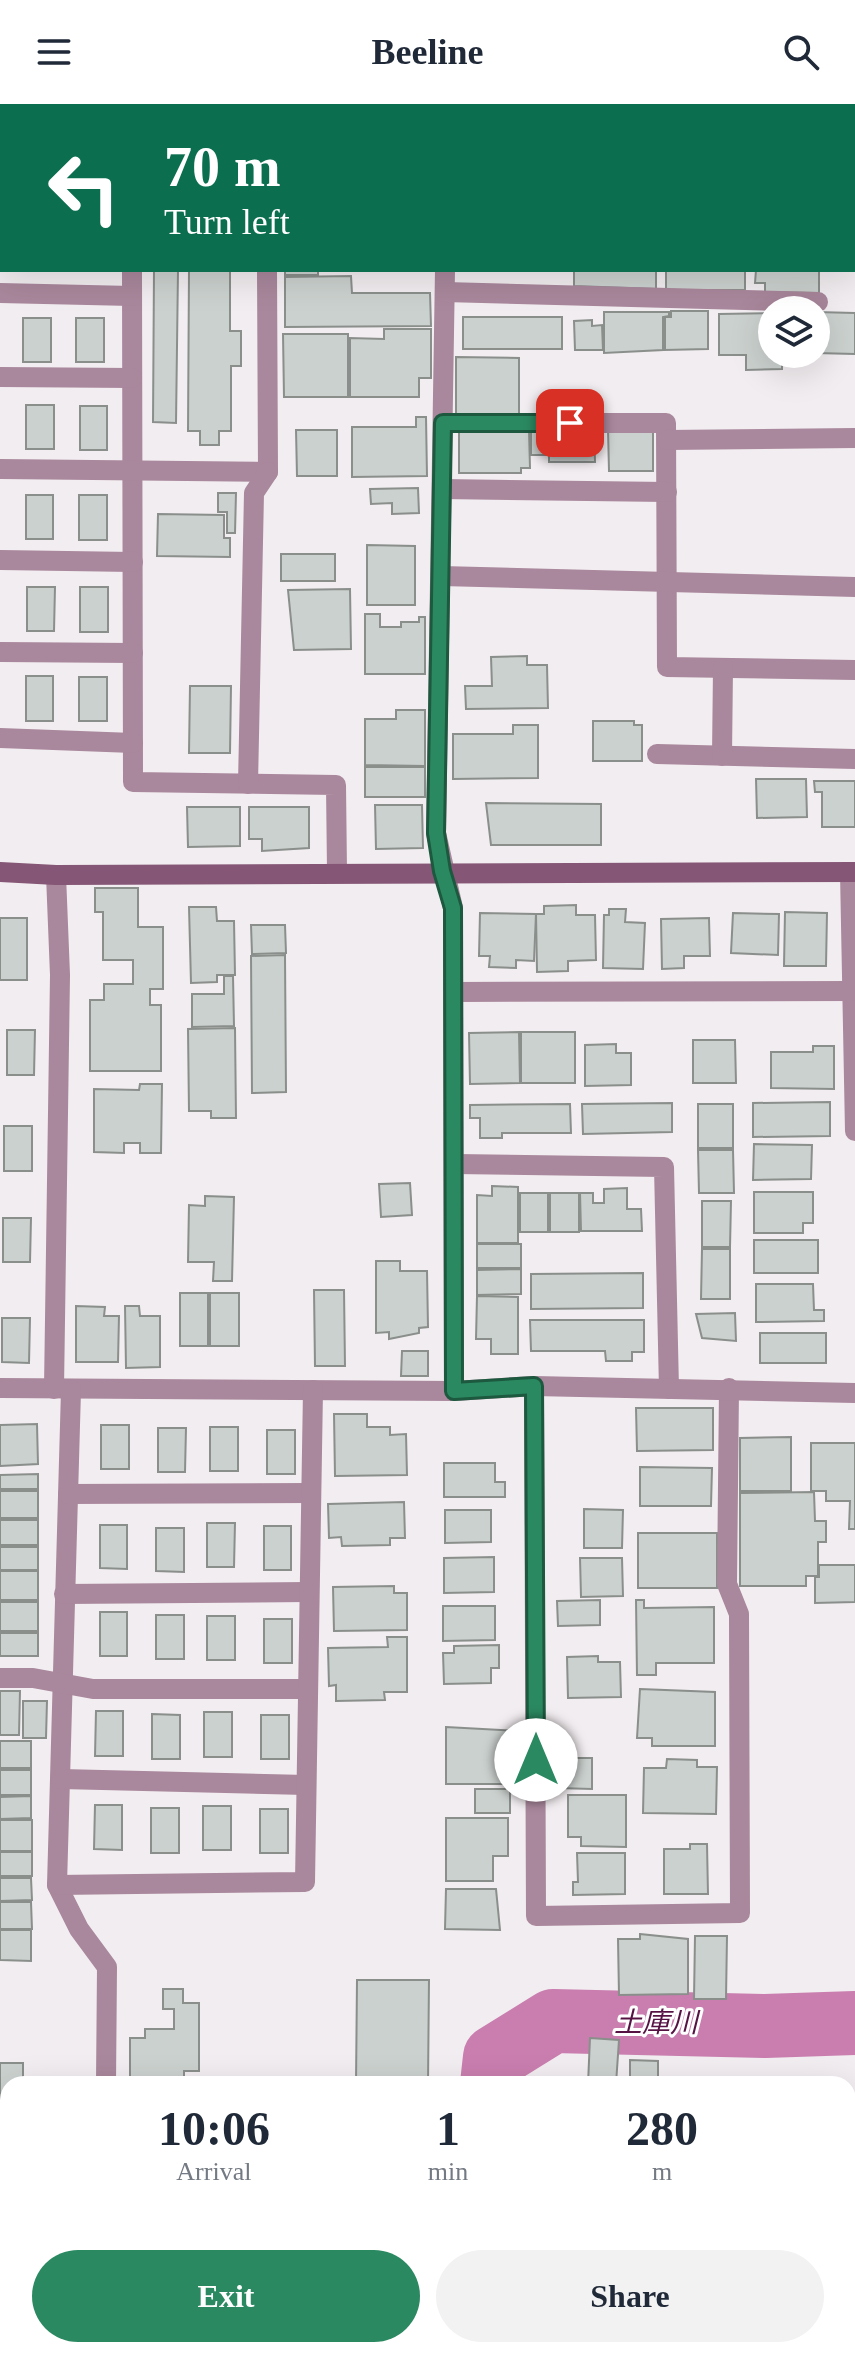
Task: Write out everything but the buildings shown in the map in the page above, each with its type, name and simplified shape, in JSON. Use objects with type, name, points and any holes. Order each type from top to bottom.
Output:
[{"type":"street","points":[[132,272],[133,782],[336,785],[337,872]]},
{"type":"street","points":[[248,784],[254,493],[268,472],[267,272]]},
{"type":"street","points":[[445,272],[436,833],[442,871],[453,908],[454,1391]]},
{"type":"street","points":[[445,292],[758,300]]},
{"type":"street","points":[[0,293],[132,296]]},
{"type":"street","points":[[0,377],[132,378]]},
{"type":"street","points":[[443,423],[666,423],[667,667],[855,670]]},
{"type":"street","points":[[667,440],[855,438]]},
{"type":"street","points":[[0,469],[268,472]]},
{"type":"street","points":[[442,489],[667,492]]},
{"type":"street","points":[[0,560],[133,562]]},
{"type":"street","points":[[441,576],[855,587]]},
{"type":"street","points":[[0,652],[133,653]]},
{"type":"street","points":[[722,756],[723,668]]},
{"type":"street","points":[[0,738],[133,743]]},
{"type":"street","points":[[657,754],[855,759]]},
{"type":"street","points":[[0,872],[56,875],[442,871],[853,872],[855,1131]]},
{"type":"street","points":[[56,875],[60,975],[62,1389],[68,1494],[57,1885],[79,1929],[107,1967],[106,2076]]},
{"type":"street","points":[[455,992],[852,991]]},
{"type":"street","points":[[455,1164],[664,1167],[669,1389]]},
{"type":"street","points":[[0,1388],[454,1391],[534,1386],[855,1393]]},
{"type":"street","points":[[534,1386],[536,1916],[740,1913],[739,1614],[727,1584],[729,1388]]},
{"type":"street","points":[[57,1885],[305,1882],[313,1390]]},
{"type":"street","points":[[68,1494],[311,1493]]},
{"type":"street","points":[[64,1594],[309,1592]]},
{"type":"street","points":[[0,1678],[33,1678],[93,1689],[307,1689]]},
{"type":"street","points":[[61,1779],[306,1785]]},
{"type":"waterway","name":"土庫川","points":[[493,2076],[495,2057],[553,2021],[765,2026],[855,2023]]},
{"type":"route","points":[[536,1760],[534,1386],[454,1391],[453,908],[442,871],[436,833],[443,423],[570,423]]}]
